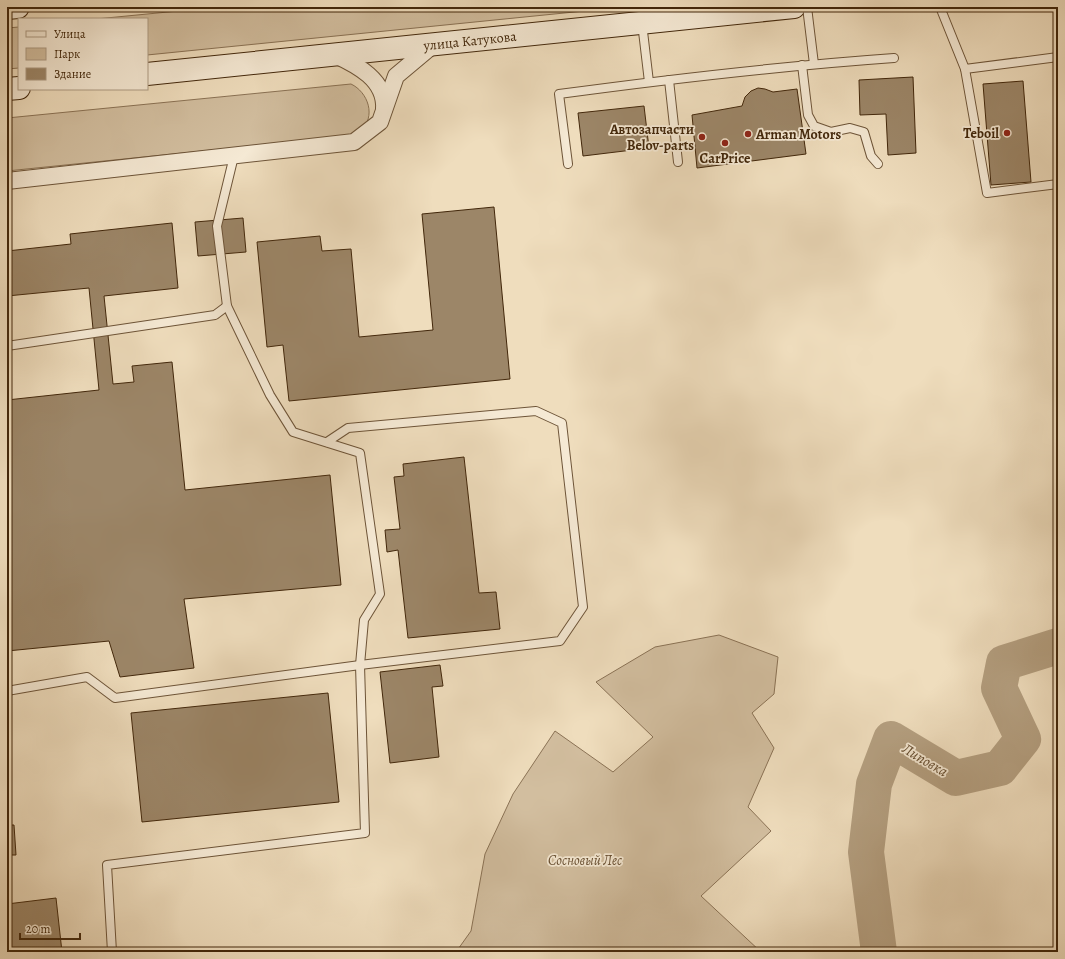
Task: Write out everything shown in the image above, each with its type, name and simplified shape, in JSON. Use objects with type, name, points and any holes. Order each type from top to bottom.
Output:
[{"type":"main road","points":[[7,8],[18,7]]},
{"type":"main road","name":"улица Катукова","points":[[148,74],[794,7]]},
{"type":"main road","points":[[7,89],[18,88]]},
{"type":"street","points":[[7,181],[354,142],[380,122],[396,76],[433,45]]},
{"type":"street","points":[[335,55],[358,66],[370,76],[380,89],[384,107],[380,122]]},
{"type":"lane","points":[[806,7],[814,64]]},
{"type":"lane","points":[[940,7],[965,69],[987,193],[1058,184]]},
{"type":"lane","points":[[642,23],[649,82]]},
{"type":"lane","points":[[965,69],[1058,57]]},
{"type":"lane","points":[[568,164],[559,94],[649,82],[802,65],[894,58]]},
{"type":"lane","points":[[802,65],[808,115],[814,126],[831,132],[850,128],[864,132],[871,156],[878,164]]},
{"type":"lane","points":[[669,80],[678,162]]},
{"type":"lane","points":[[112,952],[107,865],[365,833],[360,665],[364,620],[380,594],[360,453],[293,432],[270,395],[228,306],[217,226],[234,156]]},
{"type":"lane","points":[[7,346],[215,315],[228,306]]},
{"type":"lane","points":[[7,691],[87,677],[115,698],[360,665],[560,641],[583,607],[562,423],[536,411],[348,428],[327,442]]},
{"type":"green space","points":[[219,7],[624,7],[148,55],[148,18],[106,18]]},
{"type":"green space","points":[[18,27],[18,68],[7,69],[7,28]]},
{"type":"green space","points":[[351,84],[362,93],[366,99],[369,112],[368,119],[360,131],[348,136],[7,171],[7,118]]},
{"type":"green space","name":"Сосновый Лес","points":[[719,635],[778,657],[774,694],[752,713],[774,748],[748,807],[771,831],[701,896],[761,952],[456,952],[471,931],[485,854],[513,794],[555,731],[613,772],[653,737],[596,682],[655,647]]},
{"type":"building","points":[[913,77],[916,153],[888,155],[886,114],[860,115],[859,80]]},
{"type":"building","name":"Teboil","points":[[1023,81],[1031,182],[991,185],[983,84]]},
{"type":"building","name":"Arman Motors","points":[[758,88],[773,92],[797,89],[806,154],[697,168],[692,115],[742,106],[745,97],[751,91]]},
{"type":"building","points":[[644,106],[649,148],[583,156],[578,113]]},
{"type":"building","points":[[494,207],[510,379],[289,401],[283,345],[267,347],[257,242],[320,236],[322,251],[351,249],[359,337],[433,330],[422,214]]},
{"type":"building","points":[[243,218],[246,252],[198,256],[195,222]]},
{"type":"building","points":[[172,223],[178,288],[104,296],[113,384],[134,382],[132,366],[172,362],[185,490],[330,475],[341,585],[184,599],[194,668],[120,677],[109,641],[7,651],[7,400],[99,390],[89,288],[7,296],[7,251],[71,244],[70,234]]},
{"type":"building","points":[[464,457],[479,593],[496,592],[500,629],[408,638],[398,550],[387,552],[385,530],[400,529],[394,477],[404,476],[403,464]]},
{"type":"building","points":[[440,665],[443,686],[432,687],[439,757],[390,763],[380,672]]},
{"type":"building","points":[[328,693],[339,802],[142,822],[131,713]]},
{"type":"building","points":[[7,825],[14,825],[16,855],[7,855]]},
{"type":"building","points":[[56,898],[62,952],[7,952],[7,904]]},
{"type":"waterway","name":"Липовка","points":[[879,952],[866,852],[874,784],[891,739],[956,778],[1000,768],[1023,739],[999,688],[1004,663],[1058,646]]},
{"type":"place","name":"Teboil","points":[[1007,133]]},
{"type":"place","name":"Arman Motors","points":[[748,134]]},
{"type":"place","name":"Автозапчасти Belov-parts","points":[[702,137]]},
{"type":"place","name":"CarPrice","points":[[725,143]]}]
